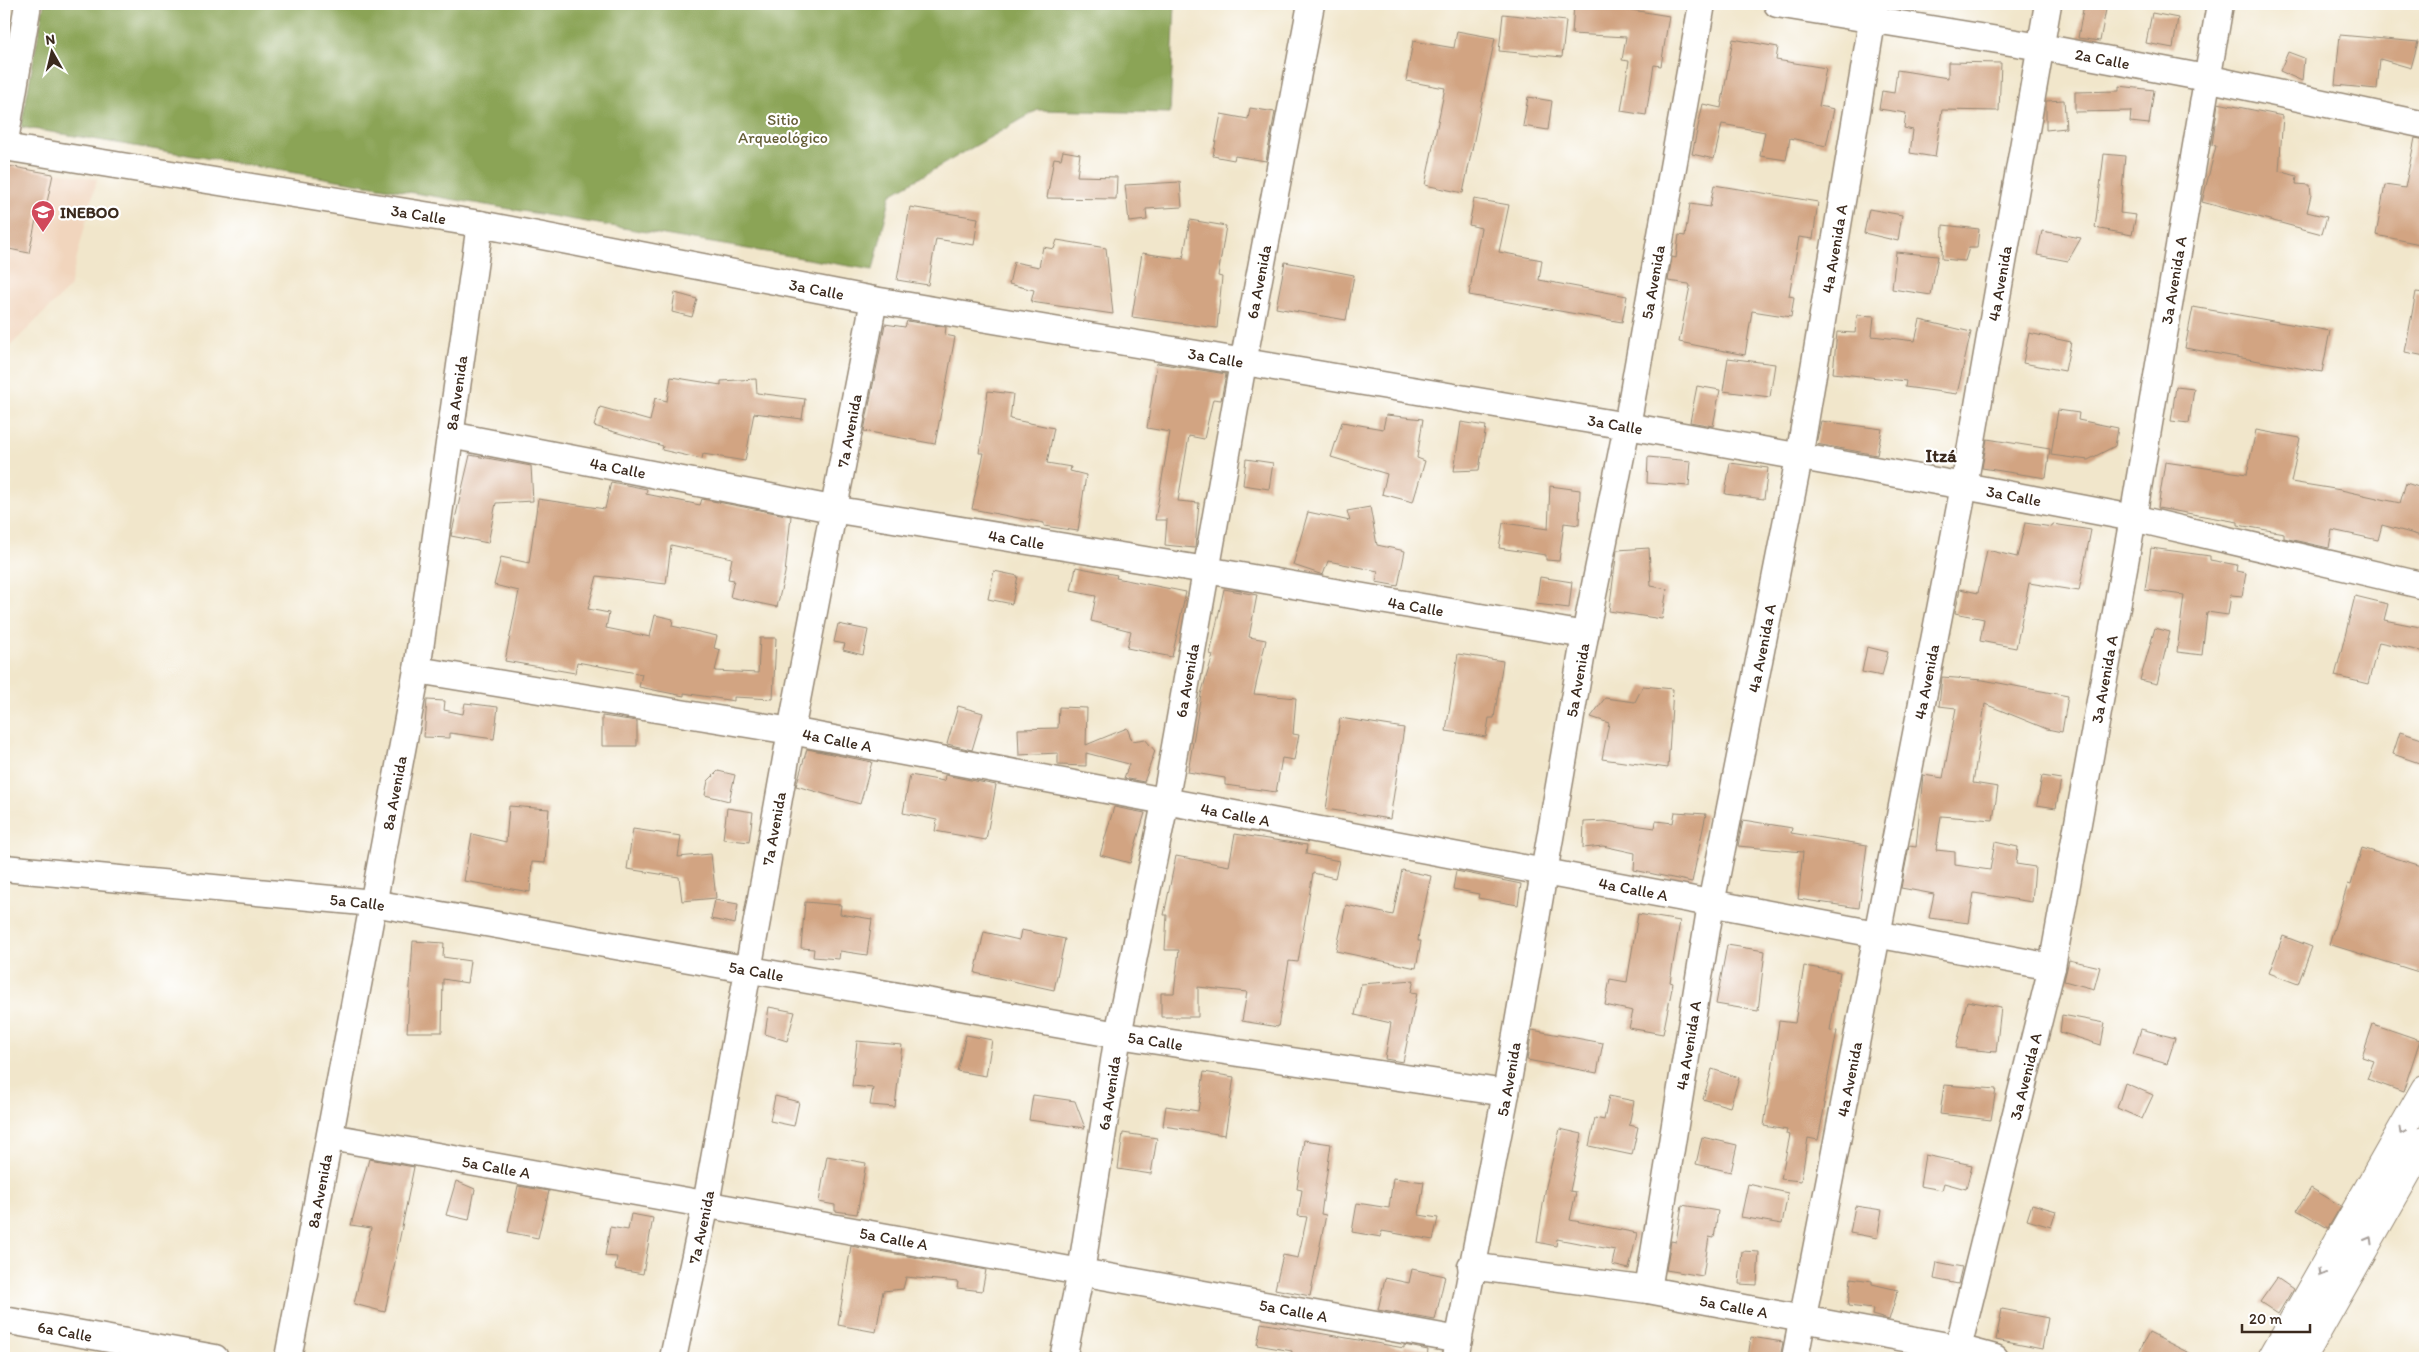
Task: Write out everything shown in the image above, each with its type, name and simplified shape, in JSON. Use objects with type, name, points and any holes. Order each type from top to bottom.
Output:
[{"type":"main road","points":[[2272,1358],[2425,1089]]},
{"type":"main road","points":[[2302,1358],[2425,1141]]},
{"type":"street","points":[[4,147],[28,4]]},
{"type":"street","name":"6a Avenida","points":[[1063,1358],[1081,1272],[1118,1035],[1165,803],[1243,363],[1311,4]]},
{"type":"street","name":"5a Avenida","points":[[1457,1349],[1506,1093],[1585,635],[1627,426],[1702,4]]},
{"type":"street","name":"2a Calle","points":[[1777,4],[1873,12],[2041,47],[2206,78],[2425,125]]},
{"type":"street","name":"4a Avenida","points":[[1795,1358],[1964,486],[2048,4]]},
{"type":"street","name":"3a Avenida A","points":[[1958,1348],[2052,967],[2134,518],[2206,78],[2220,4]]},
{"type":"street","name":"4a Avenida A","points":[[1648,1290],[1711,904],[1799,458],[1873,12]]},
{"type":"street","name":"3a Calle","points":[[4,147],[480,224],[874,300],[1627,426],[1964,486],[2134,518],[2425,586]]},
{"type":"street","name":"8a Avenida","points":[[288,1358],[331,1137],[417,670],[480,224]]},
{"type":"street","name":"7a Avenida","points":[[673,1358],[706,1204],[832,509],[874,300]]},
{"type":"street","name":"4a Calle","points":[[450,435],[832,509],[1206,570],[1585,635]]},
{"type":"street","name":"4a Calle A","points":[[417,670],[791,731],[1165,803],[2052,967]]},
{"type":"street","name":"5a Calle","points":[[4,868],[373,903],[1118,1035],[1506,1093]]},
{"type":"street","name":"5a Calle A","points":[[331,1137],[1081,1272],[1457,1349]]},
{"type":"street","name":"5a Calle A","points":[[1472,1266],[1648,1290],[1958,1348],[1995,1358]]},
{"type":"street","name":"6a Calle","points":[[4,1320],[215,1358]]},
{"type":"shaded area","name":"INEBOO","points":[[4,163],[97,179],[69,288],[4,352]]},
{"type":"green space","name":"Sitio Arqueológico","points":[[44,4],[1175,4],[1170,113],[1038,110],[891,194],[873,270],[21,127]]},
{"type":"building","points":[[1574,4],[1626,4],[1626,9],[1669,16],[1661,66],[1654,65],[1646,115],[1621,111],[1629,61],[1622,60],[1626,37],[1572,34]]},
{"type":"building","points":[[2084,4],[2107,4],[2100,41],[2078,38]]},
{"type":"building","points":[[2152,13],[2178,18],[2173,48],[2146,43]]},
{"type":"building","points":[[1503,14],[1566,21],[1562,57],[1499,51]]},
{"type":"building","points":[[1457,31],[1495,38],[1463,193],[1425,185],[1445,88],[1406,81],[1413,41],[1454,48]]},
{"type":"building","points":[[2340,35],[2418,42],[2411,68],[2380,59],[2377,89],[2335,85]]},
{"type":"building","points":[[1733,39],[1778,47],[1776,60],[1826,68],[1819,106],[1834,109],[1826,146],[1790,138],[1786,160],[1760,156],[1765,132],[1722,124],[1714,159],[1692,154],[1703,104],[1721,108]]},
{"type":"building","points":[[2288,52],[2304,58],[2302,81],[2280,71]]},
{"type":"building","points":[[1948,62],[2001,63],[1999,111],[1942,110],[1935,157],[1910,153],[1913,130],[1904,128],[1906,113],[1879,109],[1882,91],[1894,93],[1897,70],[1948,78]]},
{"type":"building","points":[[2119,86],[2154,90],[2149,124],[2130,122],[2131,111],[2075,112],[2075,92],[2119,91]]},
{"type":"building","points":[[1528,97],[1552,101],[1548,130],[1523,126]]},
{"type":"building","points":[[2064,100],[2066,128],[2046,130],[2046,101]]},
{"type":"building","points":[[2218,103],[2283,116],[2279,171],[2297,176],[2296,184],[2310,185],[2311,195],[2307,212],[2327,217],[2322,234],[2202,202],[2216,146],[2212,145]]},
{"type":"building","points":[[1250,108],[1275,112],[1266,161],[1235,156],[1234,160],[1213,156],[1221,114],[1248,119]]},
{"type":"building","points":[[2415,138],[2425,140],[2425,245],[2376,235],[2385,185],[2405,188]]},
{"type":"building","points":[[1063,151],[1080,154],[1077,176],[1117,177],[1116,199],[1047,198],[1054,158],[1061,159]]},
{"type":"building","points":[[2104,154],[2125,156],[2120,213],[2136,215],[2132,235],[2095,228]]},
{"type":"building","points":[[8,166],[53,174],[45,212],[38,210],[29,253],[4,248],[4,188]]},
{"type":"building","points":[[1180,182],[1182,207],[1146,209],[1147,220],[1129,222],[1125,185]]},
{"type":"building","points":[[1714,185],[1818,202],[1813,239],[1799,237],[1789,296],[1794,297],[1791,317],[1752,311],[1745,355],[1679,342],[1690,286],[1689,284],[1668,281],[1672,257],[1676,258],[1679,235],[1685,236],[1690,204],[1710,207]]},
{"type":"building","points":[[1474,199],[1509,205],[1499,252],[1542,260],[1539,280],[1627,296],[1622,322],[1469,295],[1481,228],[1469,225]]},
{"type":"building","points":[[910,207],[978,218],[974,245],[936,239],[928,285],[897,280]]},
{"type":"building","points":[[1869,209],[1902,215],[1898,241],[1864,233]]},
{"type":"building","points":[[1190,220],[1226,226],[1218,276],[1222,277],[1217,328],[1132,317],[1142,253],[1183,259]]},
{"type":"building","points":[[1943,225],[1979,229],[1977,248],[1969,248],[1965,261],[1942,259]]},
{"type":"building","points":[[2042,231],[2081,238],[2068,261],[2037,255]]},
{"type":"building","points":[[1057,240],[1106,248],[1113,314],[1031,302],[1034,290],[1009,284],[1014,262],[1039,267],[1043,247],[1054,249]]},
{"type":"building","points":[[1896,252],[1938,256],[1931,295],[1892,289]]},
{"type":"building","points":[[1285,262],[1354,275],[1346,320],[1276,308]]},
{"type":"building","points":[[2416,292],[2425,293],[2425,356],[2405,352]]},
{"type":"building","points":[[675,293],[697,299],[692,317],[672,312]]},
{"type":"building","points":[[2193,307],[2330,331],[2322,372],[2185,348]]},
{"type":"building","points":[[1857,315],[1874,316],[1872,336],[1915,341],[1920,320],[1971,332],[1957,394],[1905,387],[1906,381],[1833,373],[1837,332],[1855,333]]},
{"type":"building","points":[[907,321],[946,327],[945,335],[955,337],[935,444],[864,431],[885,324],[905,327]]},
{"type":"building","points":[[2029,333],[2071,342],[2065,371],[2023,363]]},
{"type":"building","points":[[1728,358],[1775,364],[1770,397],[1723,391]]},
{"type":"building","points":[[1157,363],[1226,374],[1221,400],[1213,399],[1204,439],[1189,436],[1178,501],[1199,503],[1195,548],[1165,545],[1167,520],[1155,520],[1170,432],[1147,428]]},
{"type":"building","points":[[671,377],[721,385],[721,381],[756,379],[757,393],[805,399],[802,419],[754,413],[745,461],[703,454],[702,459],[662,450],[663,446],[594,426],[600,407],[650,421],[655,398],[667,401]]},
{"type":"building","points":[[1697,386],[1720,390],[1713,426],[1690,422]]},
{"type":"building","points":[[2176,387],[2194,389],[2189,423],[2171,421]]},
{"type":"building","points":[[988,391],[1013,394],[1010,419],[1054,428],[1047,463],[1071,467],[1070,471],[1086,475],[1078,531],[1044,526],[1044,523],[972,509],[984,453],[979,453]]},
{"type":"building","points":[[2058,410],[2079,413],[2078,420],[2118,428],[2115,446],[2088,460],[2051,455]]},
{"type":"building","points":[[1386,415],[1423,419],[1417,458],[1425,461],[1413,502],[1382,494],[1387,474],[1331,457],[1342,422],[1383,429]]},
{"type":"building","points":[[1821,421],[1882,429],[1877,455],[1816,444]]},
{"type":"building","points":[[1461,422],[1486,426],[1479,470],[1454,471]]},
{"type":"building","points":[[2256,430],[2300,438],[2291,482],[2341,490],[2400,503],[2406,483],[2425,489],[2425,537],[2382,525],[2378,540],[2332,530],[2329,548],[2284,538],[2284,533],[2238,525],[2238,522],[2158,508],[2165,462],[2247,474]]},
{"type":"building","points":[[1987,439],[2050,449],[2046,478],[1982,468]]},
{"type":"building","points":[[470,455],[531,466],[533,501],[496,503],[488,543],[451,536]]},
{"type":"building","points":[[1648,457],[1691,461],[1689,486],[1647,483]]},
{"type":"building","points":[[1246,459],[1273,463],[1269,489],[1243,485]]},
{"type":"building","points":[[1730,463],[1768,468],[1764,499],[1725,494]]},
{"type":"building","points":[[611,482],[647,489],[646,494],[700,505],[702,499],[791,516],[785,573],[777,607],[730,597],[734,580],[728,579],[732,558],[671,545],[666,584],[597,576],[588,609],[609,613],[606,628],[650,637],[655,615],[673,619],[672,626],[717,636],[714,648],[720,650],[715,671],[758,673],[760,638],[776,638],[773,699],[734,697],[734,701],[684,693],[684,696],[639,687],[642,674],[577,662],[575,673],[505,661],[519,591],[494,585],[501,557],[529,563],[538,499],[605,509]]},
{"type":"building","points":[[1550,486],[1580,490],[1579,525],[1564,523],[1559,561],[1546,560],[1546,555],[1499,548],[1503,523],[1548,529]]},
{"type":"building","points":[[1370,507],[1377,545],[1405,551],[1398,586],[1376,582],[1378,571],[1328,561],[1323,575],[1293,565],[1308,512],[1350,521],[1347,511]]},
{"type":"building","points":[[2025,523],[2052,527],[2053,524],[2091,530],[2079,591],[2029,583],[2016,648],[1980,641],[1984,619],[1955,613],[1960,589],[1978,593],[1987,550],[2017,557]]},
{"type":"building","points":[[1649,548],[1651,586],[1667,589],[1662,619],[1609,611],[1617,550]]},
{"type":"building","points":[[2151,548],[2210,556],[2210,560],[2237,565],[2236,571],[2246,573],[2242,596],[2231,595],[2228,615],[2207,612],[2202,655],[2177,652],[2184,595],[2145,590]]},
{"type":"building","points":[[1076,567],[1117,575],[1116,578],[1186,592],[1172,657],[1127,648],[1131,631],[1091,621],[1096,596],[1071,591]]},
{"type":"building","points":[[994,571],[1018,576],[1012,604],[988,599]]},
{"type":"building","points":[[1540,577],[1572,582],[1569,608],[1536,604]]},
{"type":"building","points":[[1224,589],[1257,595],[1249,637],[1266,640],[1254,694],[1296,698],[1293,734],[1299,735],[1294,760],[1282,758],[1276,792],[1225,785],[1225,778],[1188,772],[1201,694],[1213,655],[1210,654]]},
{"type":"building","points":[[2355,596],[2388,604],[2384,620],[2425,628],[2425,652],[2379,642],[2368,684],[2335,676]]},
{"type":"building","points":[[838,624],[868,630],[863,655],[843,650],[845,644],[834,642]]},
{"type":"building","points":[[2155,628],[2170,632],[2157,684],[2140,680]]},
{"type":"building","points":[[1867,647],[1888,652],[1882,676],[1862,672]]},
{"type":"building","points":[[1458,654],[1503,661],[1494,718],[1489,718],[1486,737],[1446,731]]},
{"type":"building","points":[[1942,677],[1983,680],[2068,696],[2062,732],[2047,729],[1985,704],[1973,783],[1998,787],[1993,820],[1941,816],[1936,850],[1955,852],[1955,865],[1990,870],[1995,842],[2018,847],[2016,864],[2035,867],[2032,902],[1974,893],[1969,923],[1929,918],[1934,894],[1901,888],[1909,846],[1916,847],[1923,775],[1943,778],[1956,708],[1939,706]]},
{"type":"building","points":[[1643,686],[1673,689],[1668,768],[1602,759],[1609,723],[1591,717],[1605,698],[1635,702]]},
{"type":"building","points":[[427,700],[445,701],[444,710],[463,714],[465,703],[498,707],[494,739],[450,733],[450,738],[424,737]]},
{"type":"building","points":[[958,706],[983,713],[972,750],[947,744]]},
{"type":"building","points":[[1059,707],[1087,708],[1086,745],[1127,728],[1132,741],[1145,739],[1155,751],[1144,782],[1124,778],[1129,764],[1086,753],[1086,766],[1058,765],[1058,753],[1019,755],[1018,729],[1058,728]]},
{"type":"building","points":[[602,716],[637,721],[637,746],[602,746]]},
{"type":"building","points":[[1340,718],[1404,728],[1390,819],[1326,809]]},
{"type":"building","points":[[2400,732],[2425,740],[2425,765],[2393,754]]},
{"type":"building","points":[[807,749],[872,762],[860,804],[796,786]]},
{"type":"building","points":[[718,771],[735,775],[729,801],[705,795],[708,781]]},
{"type":"building","points":[[910,775],[944,781],[945,775],[996,785],[986,840],[935,831],[937,820],[903,813]]},
{"type":"building","points":[[2042,776],[2061,779],[2056,808],[2037,805]]},
{"type":"building","points":[[509,806],[549,809],[545,863],[532,862],[530,892],[464,881],[472,834],[506,842]]},
{"type":"building","points":[[1114,807],[1145,813],[1130,863],[1100,855]]},
{"type":"building","points":[[727,808],[753,812],[749,842],[723,839]]},
{"type":"building","points":[[1675,812],[1706,814],[1692,882],[1634,870],[1635,853],[1603,846],[1583,848],[1584,822],[1605,821],[1655,828],[1656,821],[1673,823]]},
{"type":"building","points":[[1743,820],[1792,828],[1791,833],[1867,845],[1859,908],[1798,899],[1803,852],[1738,846]]},
{"type":"building","points":[[633,829],[681,836],[678,857],[711,854],[716,898],[682,901],[679,877],[627,869]]},
{"type":"building","points":[[1235,834],[1307,845],[1306,854],[1339,861],[1335,878],[1313,873],[1298,962],[1289,961],[1278,1027],[1242,1021],[1247,992],[1198,987],[1198,1017],[1161,1017],[1161,993],[1174,993],[1179,950],[1165,950],[1167,915],[1164,915],[1176,856],[1229,866]]},
{"type":"building","points":[[2362,848],[2425,867],[2425,884],[2419,906],[2425,908],[2425,974],[2329,944],[2348,884],[2351,885]]},
{"type":"building","points":[[1402,870],[1431,876],[1419,932],[1418,941],[1421,941],[1416,968],[1336,951],[1346,905],[1393,915]]},
{"type":"building","points":[[1456,871],[1521,884],[1518,905],[1478,898],[1479,894],[1453,889]]},
{"type":"building","points":[[715,900],[738,904],[735,924],[711,919]]},
{"type":"building","points":[[805,902],[841,905],[840,914],[872,919],[867,955],[840,951],[839,959],[813,957],[814,949],[801,948]]},
{"type":"building","points":[[1638,914],[1680,921],[1670,982],[1673,983],[1663,1034],[1629,1028],[1633,1011],[1605,1005],[1610,979],[1627,982]]},
{"type":"building","points":[[1021,930],[1065,939],[1054,990],[975,973],[984,932],[1019,940]]},
{"type":"building","points":[[2283,936],[2312,947],[2298,984],[2269,973]]},
{"type":"building","points":[[413,941],[444,943],[443,957],[470,961],[467,983],[443,979],[442,1032],[407,1032]]},
{"type":"building","points":[[1727,945],[1765,951],[1758,1011],[1716,1004]]},
{"type":"building","points":[[2069,960],[2100,967],[2094,989],[2064,981]]},
{"type":"building","points":[[1804,966],[1840,972],[1830,1030],[1837,1031],[1823,1103],[1825,1104],[1818,1140],[1808,1138],[1801,1181],[1781,1179],[1790,1135],[1786,1134],[1787,1130],[1764,1126],[1779,1021],[1795,1023]]},
{"type":"building","points":[[1414,980],[1411,992],[1417,993],[1403,1062],[1385,1059],[1391,1023],[1355,1015],[1361,984]]},
{"type":"building","points":[[1967,1001],[2001,1007],[1996,1052],[1956,1048]]},
{"type":"building","points":[[769,1007],[795,1012],[787,1041],[765,1034]]},
{"type":"building","points":[[2062,1015],[2105,1023],[2101,1045],[2060,1032]]},
{"type":"building","points":[[2373,1024],[2420,1040],[2403,1092],[2367,1079],[2374,1061],[2362,1057]]},
{"type":"building","points":[[2141,1029],[2175,1038],[2167,1064],[2133,1054]]},
{"type":"building","points":[[1532,1030],[1603,1043],[1597,1073],[1527,1060]]},
{"type":"building","points":[[966,1035],[992,1040],[986,1076],[957,1071]]},
{"type":"building","points":[[857,1041],[902,1045],[895,1107],[870,1105],[873,1088],[852,1086]]},
{"type":"building","points":[[1712,1069],[1739,1078],[1730,1107],[1703,1099]]},
{"type":"building","points":[[1204,1072],[1234,1077],[1225,1135],[1163,1126],[1166,1106],[1198,1111]]},
{"type":"building","points":[[2125,1083],[2153,1095],[2142,1119],[2117,1108]]},
{"type":"building","points":[[1944,1085],[1996,1089],[1991,1120],[1940,1114]]},
{"type":"building","points":[[1033,1095],[1075,1101],[1085,1128],[1029,1120]]},
{"type":"building","points":[[775,1096],[799,1102],[794,1126],[770,1121]]},
{"type":"building","points":[[1609,1096],[1634,1101],[1629,1125],[1638,1127],[1632,1155],[1589,1146],[1595,1118],[1604,1120]]},
{"type":"building","points":[[1560,1129],[1582,1134],[1570,1191],[1576,1192],[1570,1220],[1637,1233],[1629,1269],[1612,1265],[1615,1250],[1557,1239],[1556,1246],[1537,1242],[1546,1186]]},
{"type":"building","points":[[1123,1133],[1157,1138],[1151,1174],[1118,1169]]},
{"type":"building","points":[[1702,1137],[1737,1145],[1731,1172],[1696,1164]]},
{"type":"building","points":[[1304,1140],[1331,1144],[1321,1214],[1326,1215],[1310,1296],[1275,1289],[1283,1255],[1298,1258],[1307,1217],[1298,1216],[1302,1190],[1297,1189]]},
{"type":"building","points":[[1925,1155],[1972,1165],[1966,1189],[1944,1183],[1942,1190],[1920,1186]]},
{"type":"building","points":[[827,1156],[866,1163],[857,1214],[835,1211],[835,1205],[819,1202]]},
{"type":"building","points":[[369,1159],[414,1167],[385,1312],[354,1304],[371,1228],[351,1225]]},
{"type":"building","points":[[1393,1178],[1424,1182],[1419,1215],[1438,1218],[1433,1240],[1382,1231],[1381,1237],[1352,1232],[1357,1203],[1389,1208]]},
{"type":"building","points":[[456,1181],[475,1189],[469,1220],[446,1215]]},
{"type":"building","points":[[1748,1184],[1788,1193],[1782,1224],[1741,1217]]},
{"type":"building","points":[[518,1186],[549,1191],[538,1238],[508,1232]]},
{"type":"building","points":[[2311,1188],[2341,1206],[2328,1228],[2297,1210]]},
{"type":"building","points":[[2032,1204],[2056,1211],[2051,1227],[2027,1220]]},
{"type":"building","points":[[1682,1205],[1718,1211],[1714,1238],[1709,1237],[1703,1276],[1666,1270],[1671,1241],[1676,1242]]},
{"type":"building","points":[[1855,1206],[1882,1210],[1877,1238],[1850,1233]]},
{"type":"building","points":[[631,1214],[653,1218],[643,1274],[615,1269],[617,1257],[605,1256],[610,1227],[628,1230]]},
{"type":"building","points":[[851,1246],[986,1270],[982,1291],[957,1288],[958,1282],[906,1277],[903,1289],[883,1291],[876,1332],[838,1325]]},
{"type":"building","points":[[1742,1251],[1759,1252],[1757,1285],[1739,1284]]},
{"type":"building","points":[[1937,1262],[1962,1267],[1958,1284],[1934,1279]]},
{"type":"building","points":[[1412,1269],[1445,1276],[1435,1320],[1378,1310],[1385,1278],[1409,1283]]},
{"type":"building","points":[[1851,1278],[1872,1281],[1872,1284],[1898,1290],[1889,1320],[1872,1315],[1873,1309],[1848,1306]]},
{"type":"building","points":[[2277,1278],[2293,1289],[2278,1314],[2260,1302]]},
{"type":"building","points":[[2002,1309],[2048,1318],[2042,1349],[1996,1340]]},
{"type":"building","points":[[1261,1323],[1404,1348],[1404,1345],[1428,1350],[1427,1358],[1291,1358],[1292,1351],[1257,1345]]},
{"type":"building","points":[[2149,1333],[2199,1358],[2136,1358]]},
{"type":"building","points":[[1751,1337],[1783,1342],[1780,1358],[1748,1358]]},
{"type":"place","name":"INEBOO","points":[[43,233]]},
{"type":"district","name":"Itzá","points":[[1941,456]]}]
